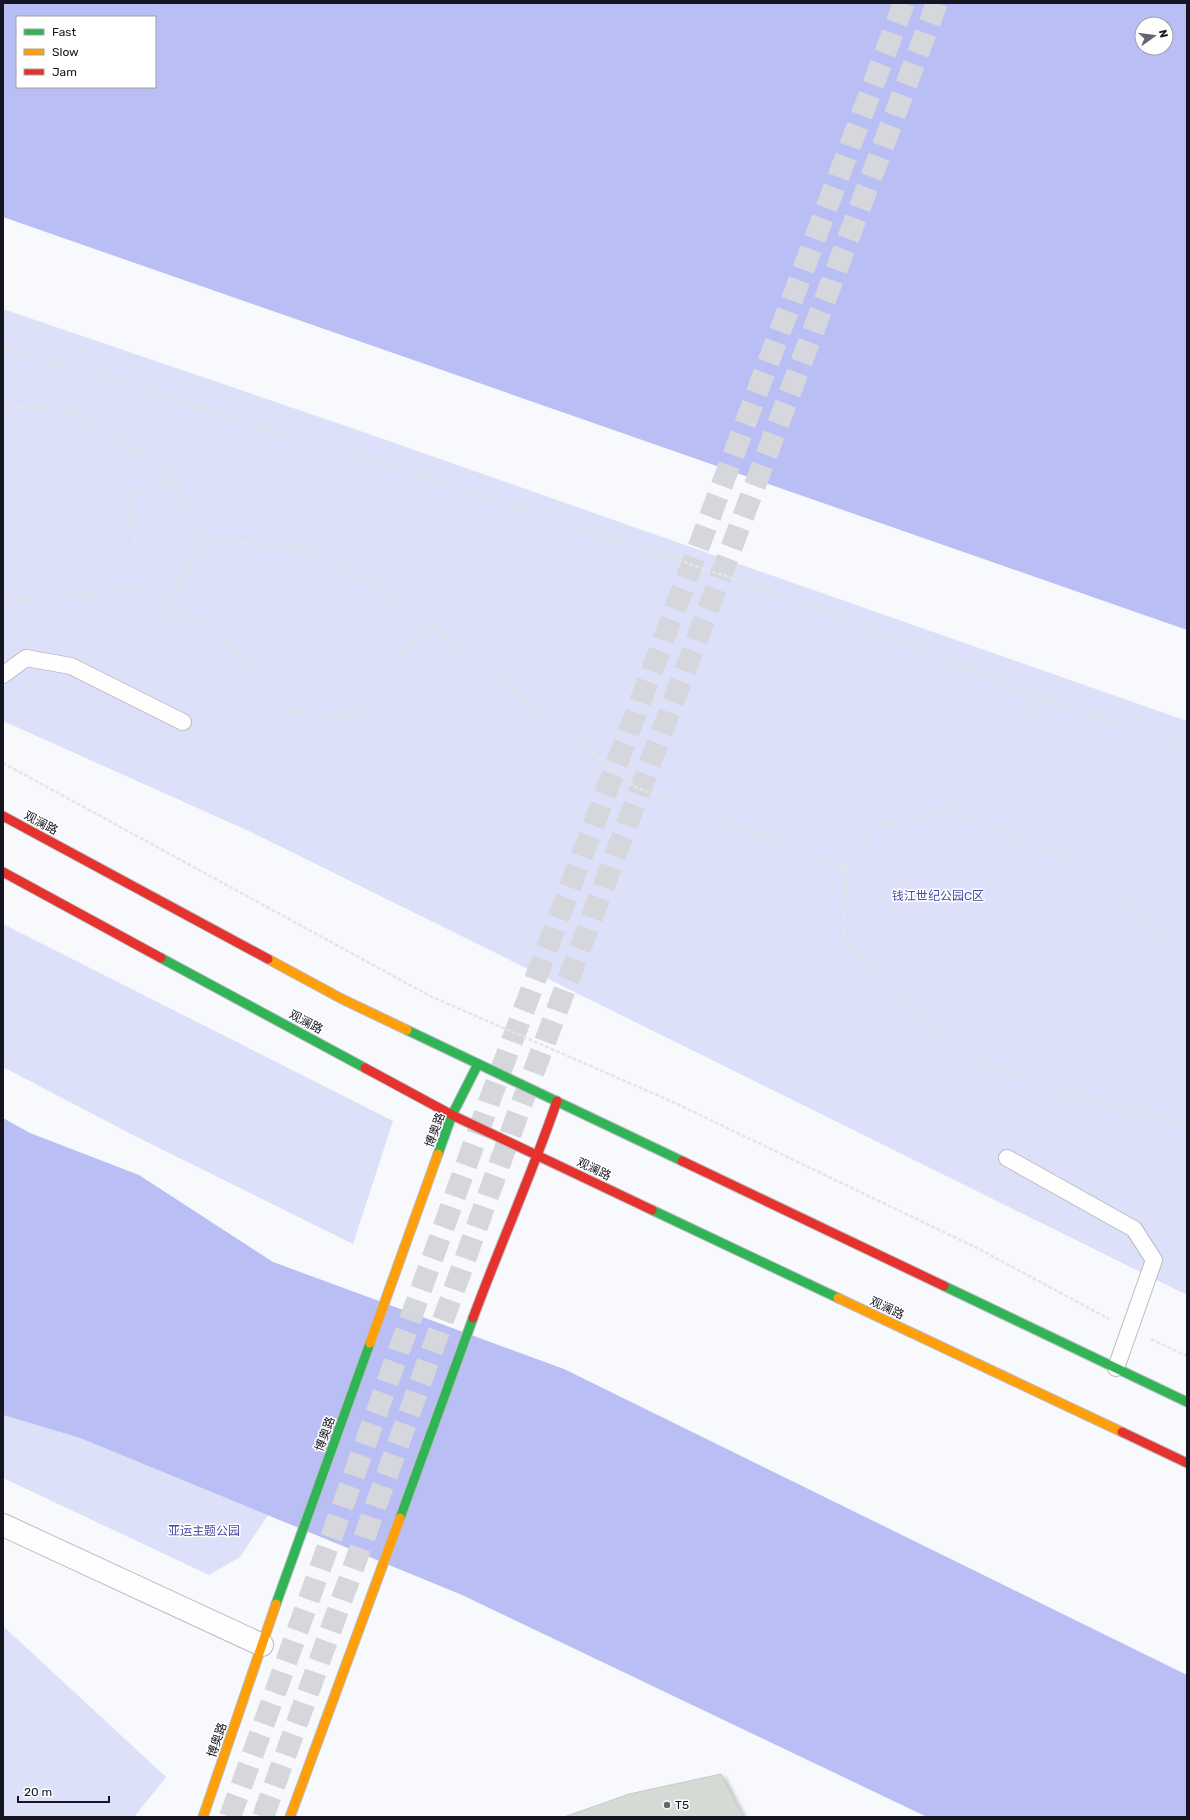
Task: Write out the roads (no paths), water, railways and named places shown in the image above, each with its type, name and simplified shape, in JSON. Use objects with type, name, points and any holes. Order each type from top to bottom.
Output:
[{"type":"main road","name":"观澜路","points":[[3,816],[342,998],[1187,1402]]},
{"type":"main road","name":"观澜路","points":[[3,872],[452,1115],[1187,1463]]},
{"type":"main road","name":"博奥路","points":[[204,1817],[277,1601],[452,1115],[478,1064]]},
{"type":"main road","points":[[290,1817],[489,1274],[538,1156],[557,1101]]},
{"type":"street","points":[[3,1525],[262,1645]]},
{"type":"lane","points":[[3,675],[26,658],[71,666],[182,722]]},
{"type":"lane","points":[[1007,1158],[1134,1229],[1154,1260],[1116,1368]]},
{"type":"water","points":[[3,3],[1187,3],[1187,630],[3,217]]},
{"type":"water","points":[[3,1118],[30,1133],[139,1175],[273,1262],[564,1369],[1187,1675],[1187,1817],[927,1817],[462,1595],[80,1438],[3,1415]]},
{"type":"tunnel","points":[[230,1817],[489,1102],[904,3]]},
{"type":"tunnel","points":[[263,1817],[517,1116],[937,3]]},
{"type":"place","name":"T5","points":[[667,1805]]},
{"type":"park label","name":"钱江世纪公园C区","points":[[938,896]]},
{"type":"park label","name":"亚运主题公园","points":[[204,1531]]}]
